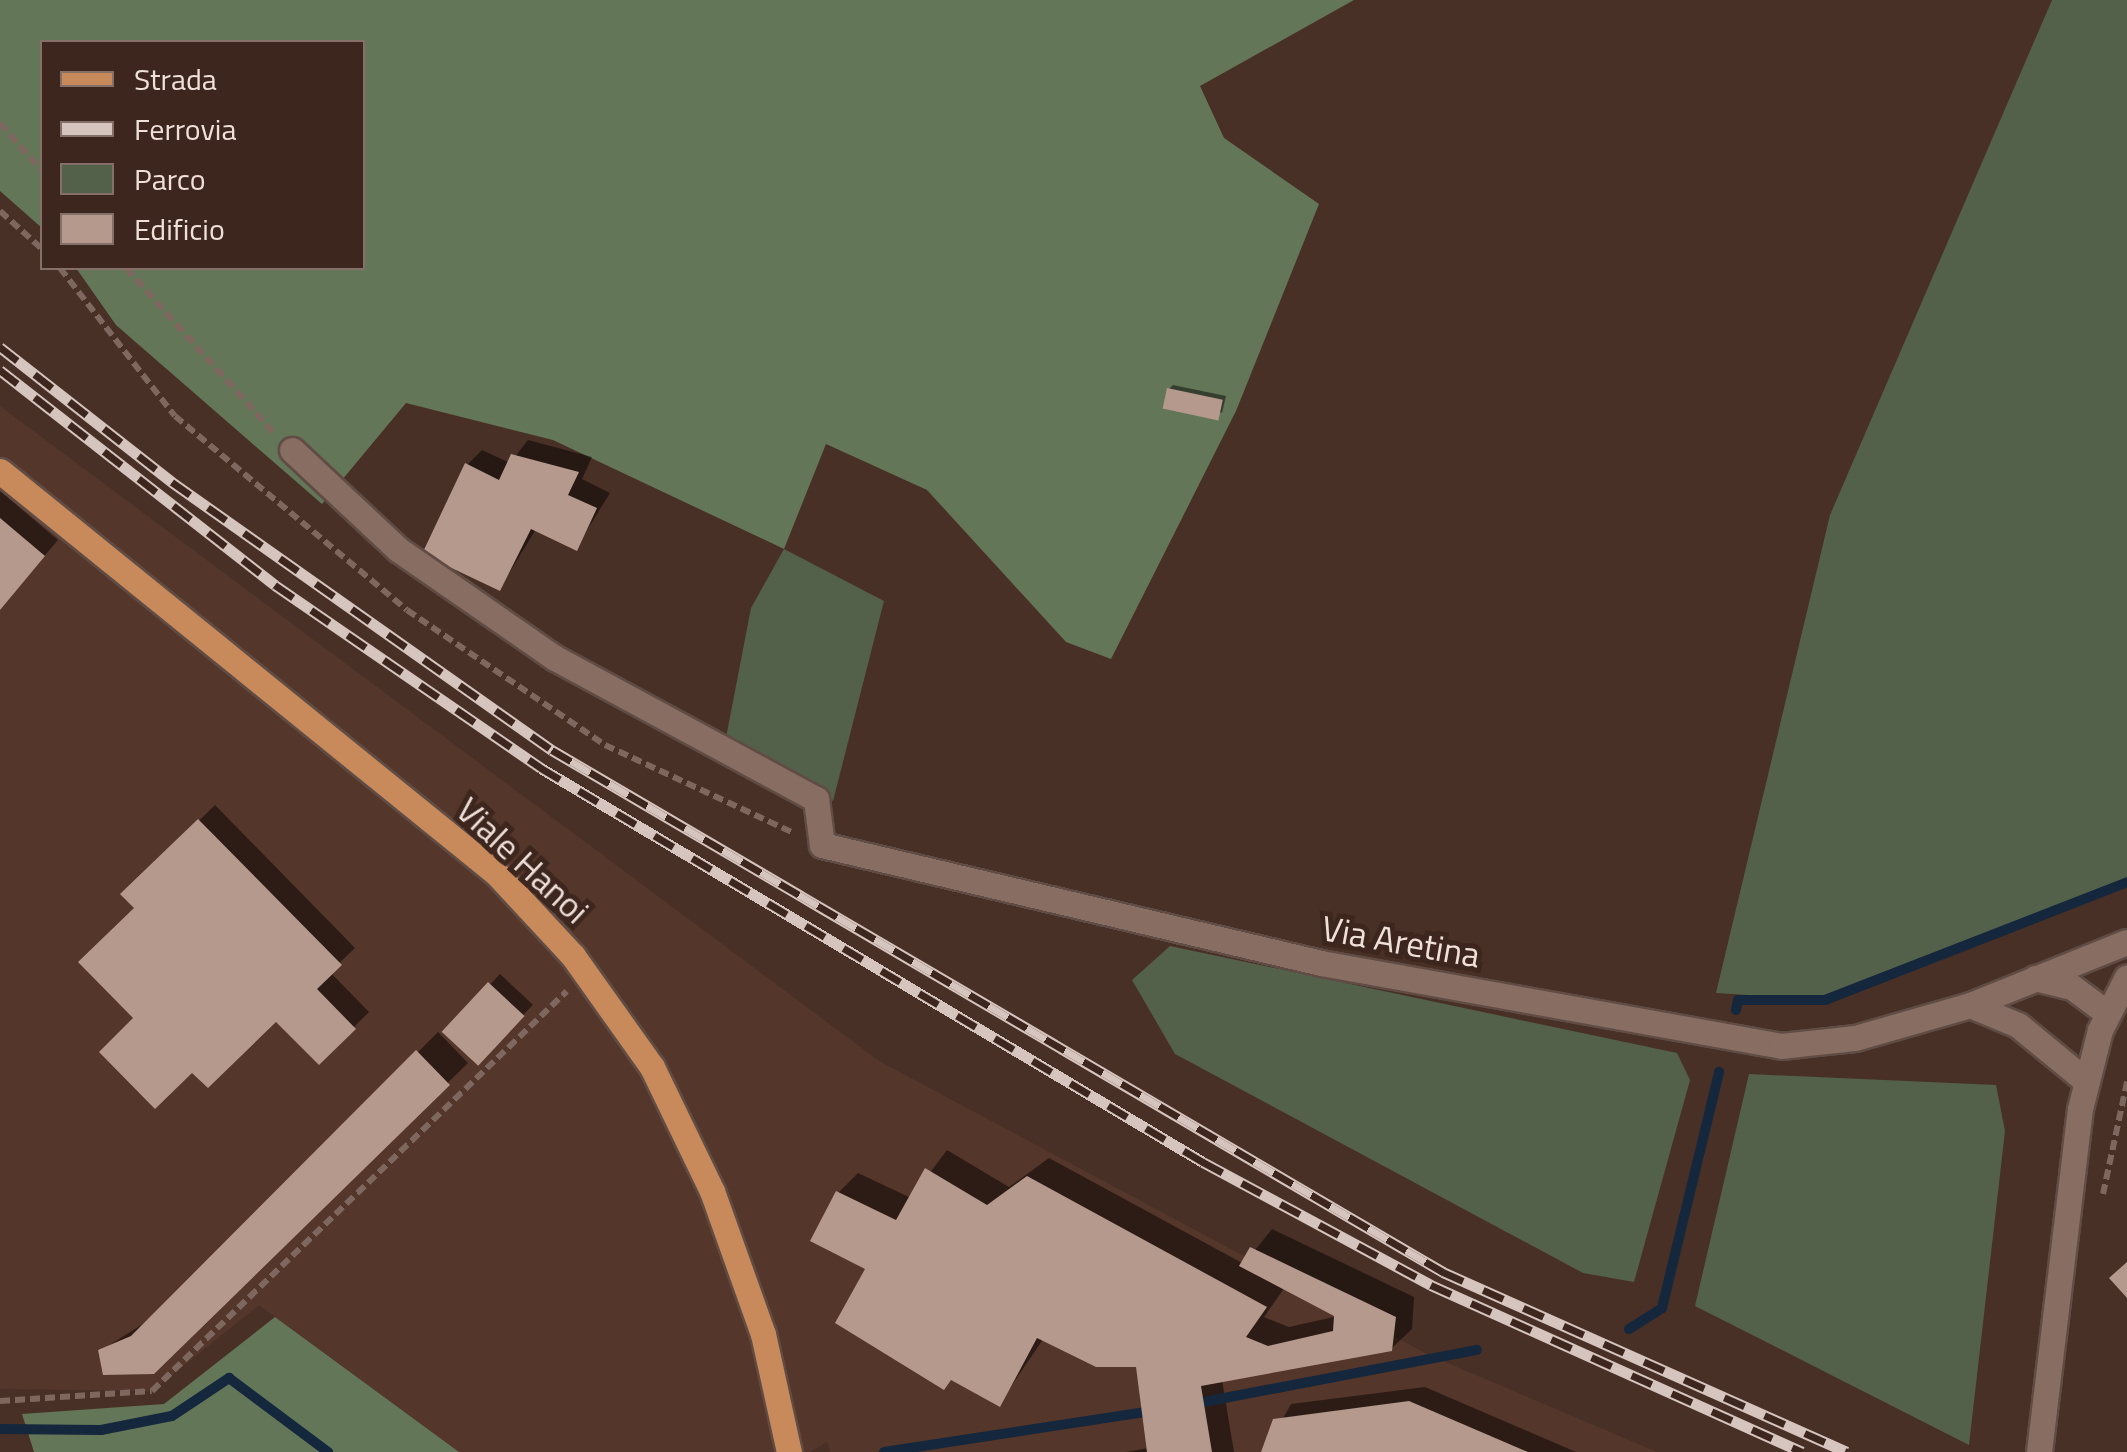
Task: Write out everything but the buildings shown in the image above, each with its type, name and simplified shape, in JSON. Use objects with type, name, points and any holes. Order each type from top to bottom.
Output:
[{"type":"main road","name":"Viale Hanoi","points":[[0,471],[496,874],[585,973],[652,1067],[712,1191],[763,1334],[790,1452]]},
{"type":"street","name":"Via Aretina","points":[[292,450],[399,550],[555,658],[816,799],[822,844],[1321,963],[1705,1039],[1781,1046],[1856,1038],[1970,1004],[2127,942]]},
{"type":"street","points":[[2039,1452],[2086,1082],[2108,1013],[2127,977]]},
{"type":"street","points":[[2036,978],[2072,987],[2108,1013]]},
{"type":"street","points":[[1970,1004],[2018,1025],[2086,1082]]},
{"type":"path","points":[[0,123],[40,170]]},
{"type":"path","points":[[0,211],[40,247]]},
{"type":"path","points":[[128,270],[292,450]]},
{"type":"path","points":[[0,1401],[152,1391],[585,973]]},
{"type":"shaded area","points":[[0,406],[879,1061],[1431,1356],[1657,1452],[830,1452],[827,1442],[810,1452],[459,1452],[259,1305],[152,1391],[0,1389]]},
{"type":"green space","points":[[0,0],[1354,0],[1200,86],[1224,138],[1319,204],[1236,411],[1111,659],[1066,642],[927,490],[826,444],[784,549],[553,440],[406,403],[322,504],[116,325],[77,270],[365,270],[365,40],[40,40],[40,226],[0,191]]},
{"type":"green space","points":[[2052,0],[2127,0],[2127,882],[1825,1000],[1716,993],[1830,515]]},
{"type":"green space","points":[[784,549],[884,601],[833,801],[724,748],[751,608]]},
{"type":"green space","points":[[1170,946],[1677,1053],[1690,1080],[1634,1282],[1583,1273],[1175,1054],[1132,980]]},
{"type":"green space","points":[[1749,1074],[1996,1085],[2005,1131],[1969,1445],[1695,1306]]},
{"type":"green space","points":[[275,1317],[459,1452],[34,1452],[22,1414],[164,1404]]},
{"type":"waterway","points":[[1736,1010],[1738,1000],[1825,1000],[2127,882]]},
{"type":"waterway","points":[[1629,1329],[1662,1308],[1719,1072]]},
{"type":"waterway","points":[[1193,1404],[1477,1350]]},
{"type":"waterway","points":[[0,1429],[101,1430],[172,1416],[229,1378],[328,1452]]},
{"type":"waterway","points":[[884,1452],[1151,1411]]},
{"type":"railway","points":[[0,347],[172,482],[552,750],[1443,1272],[1847,1452]]},
{"type":"railway","points":[[0,370],[275,585],[541,768],[1203,1162],[1431,1285],[1802,1452]]}]
